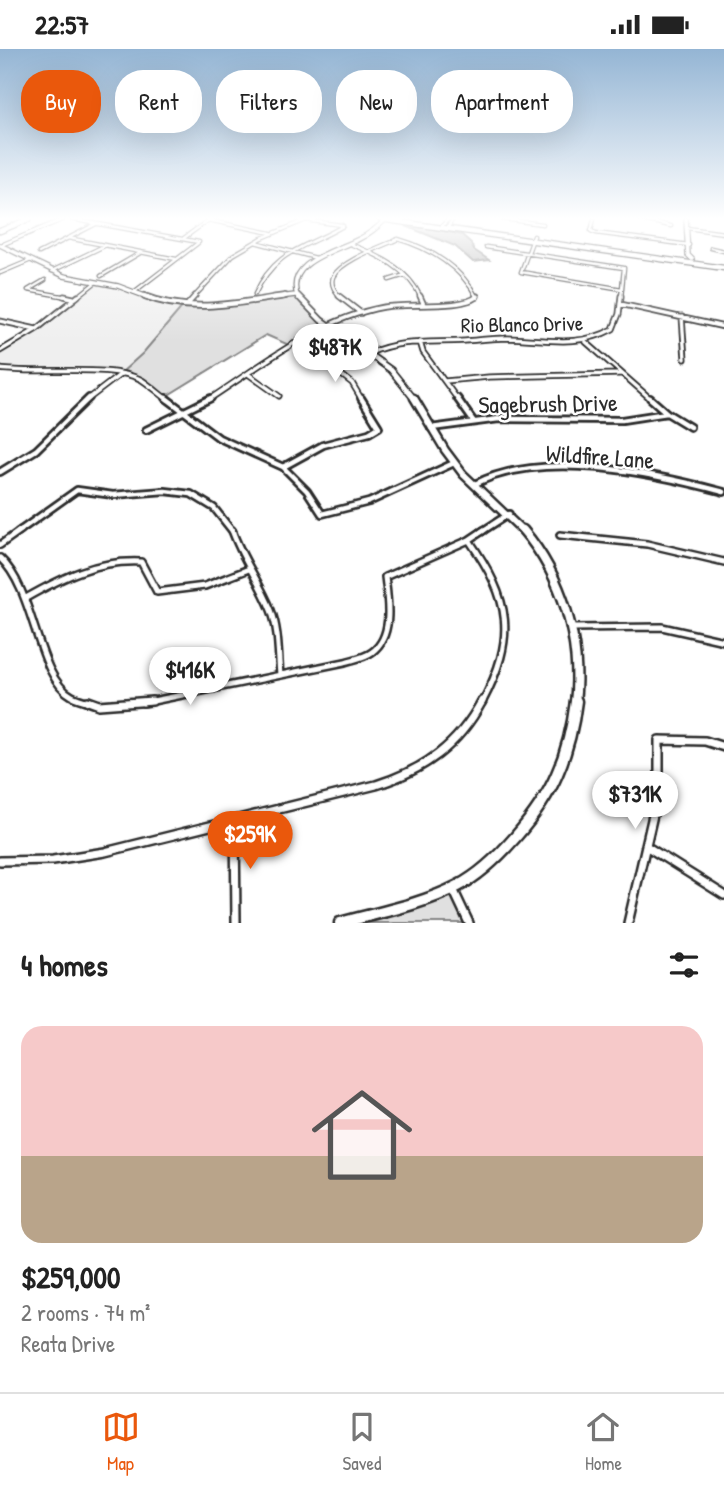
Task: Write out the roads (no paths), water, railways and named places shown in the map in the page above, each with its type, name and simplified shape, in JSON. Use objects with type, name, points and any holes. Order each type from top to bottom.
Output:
[{"type":"main road","points":[[683,260],[724,266]]},
{"type":"street","points":[[0,273],[31,260],[64,276],[97,281],[162,303],[187,306],[226,305],[296,295]]},
{"type":"street","points":[[52,271],[75,260]]},
{"type":"street","points":[[102,276],[129,260]]},
{"type":"street","points":[[134,292],[154,280],[175,260]]},
{"type":"street","points":[[187,306],[228,260]]},
{"type":"street","points":[[255,294],[267,269],[278,260]]},
{"type":"street","points":[[314,260],[300,273],[295,283],[296,295],[306,308],[370,353],[404,385],[454,463],[509,514],[542,555],[560,592],[572,628],[578,679],[572,730],[556,778],[496,857],[453,888],[421,902],[340,923]]},
{"type":"street","points":[[357,260],[337,271],[331,282],[337,297],[361,313]]},
{"type":"street","points":[[385,260],[396,266],[418,287],[424,305]]},
{"type":"street","points":[[146,430],[201,405],[299,341],[361,313],[382,307],[478,299],[464,280],[442,260]]},
{"type":"street","points":[[525,260],[521,272],[622,289]]},
{"type":"street","name":"Rio Blanco Drive","points":[[370,353],[390,344],[420,341],[501,338],[554,343],[585,341],[613,329],[620,304],[624,268],[571,260]]},
{"type":"street","points":[[389,280],[406,275]]},
{"type":"street","points":[[45,280],[28,290],[73,298]]},
{"type":"street","points":[[0,351],[37,329],[97,281]]},
{"type":"street","points":[[620,304],[724,327]]},
{"type":"street","points":[[682,317],[685,359]]},
{"type":"street","points":[[0,321],[37,329]]},
{"type":"street","points":[[283,467],[316,448],[377,429],[378,426],[352,383],[299,341]]},
{"type":"street","points":[[420,341],[423,352],[474,422]]},
{"type":"street","points":[[585,341],[667,413],[690,427]]},
{"type":"street","points":[[0,369],[25,373],[85,370],[121,373],[149,384],[219,438],[283,467],[307,491],[322,514],[352,507],[406,487],[454,463]]},
{"type":"street","points":[[0,472],[36,450],[92,395],[121,373]]},
{"type":"street","points":[[248,374],[279,396]]},
{"type":"street","points":[[445,381],[479,376],[561,379],[620,374]]},
{"type":"street","name":"Sagebrush Drive","points":[[430,429],[524,418],[622,420],[667,413]]},
{"type":"street","name":"Wildfire Lane","points":[[475,484],[500,472],[544,467],[664,478],[724,492]]},
{"type":"street","points":[[0,545],[77,490],[113,495],[165,491],[191,495],[214,508],[231,527],[271,610],[276,628],[280,675]]},
{"type":"street","points":[[0,558],[12,569],[26,598],[52,675],[70,695],[99,705],[137,704],[345,662],[372,652],[384,638],[387,619],[385,576],[469,540],[509,514]]},
{"type":"street","points":[[560,535],[647,544],[724,562]]},
{"type":"street","points":[[0,860],[53,862],[374,787],[434,760],[456,740],[476,714],[502,664],[508,642],[508,621],[501,595],[492,572],[469,540]]},
{"type":"street","points":[[26,598],[69,574],[108,561],[141,562],[157,592],[209,587],[249,569]]},
{"type":"street","points":[[572,628],[662,627],[724,641]]},
{"type":"street","points":[[628,923],[659,789],[659,740],[705,741],[724,747]]},
{"type":"street","points":[[235,820],[236,923]]},
{"type":"street","points":[[646,846],[724,895]]},
{"type":"street","points":[[453,888],[469,923]]}]
